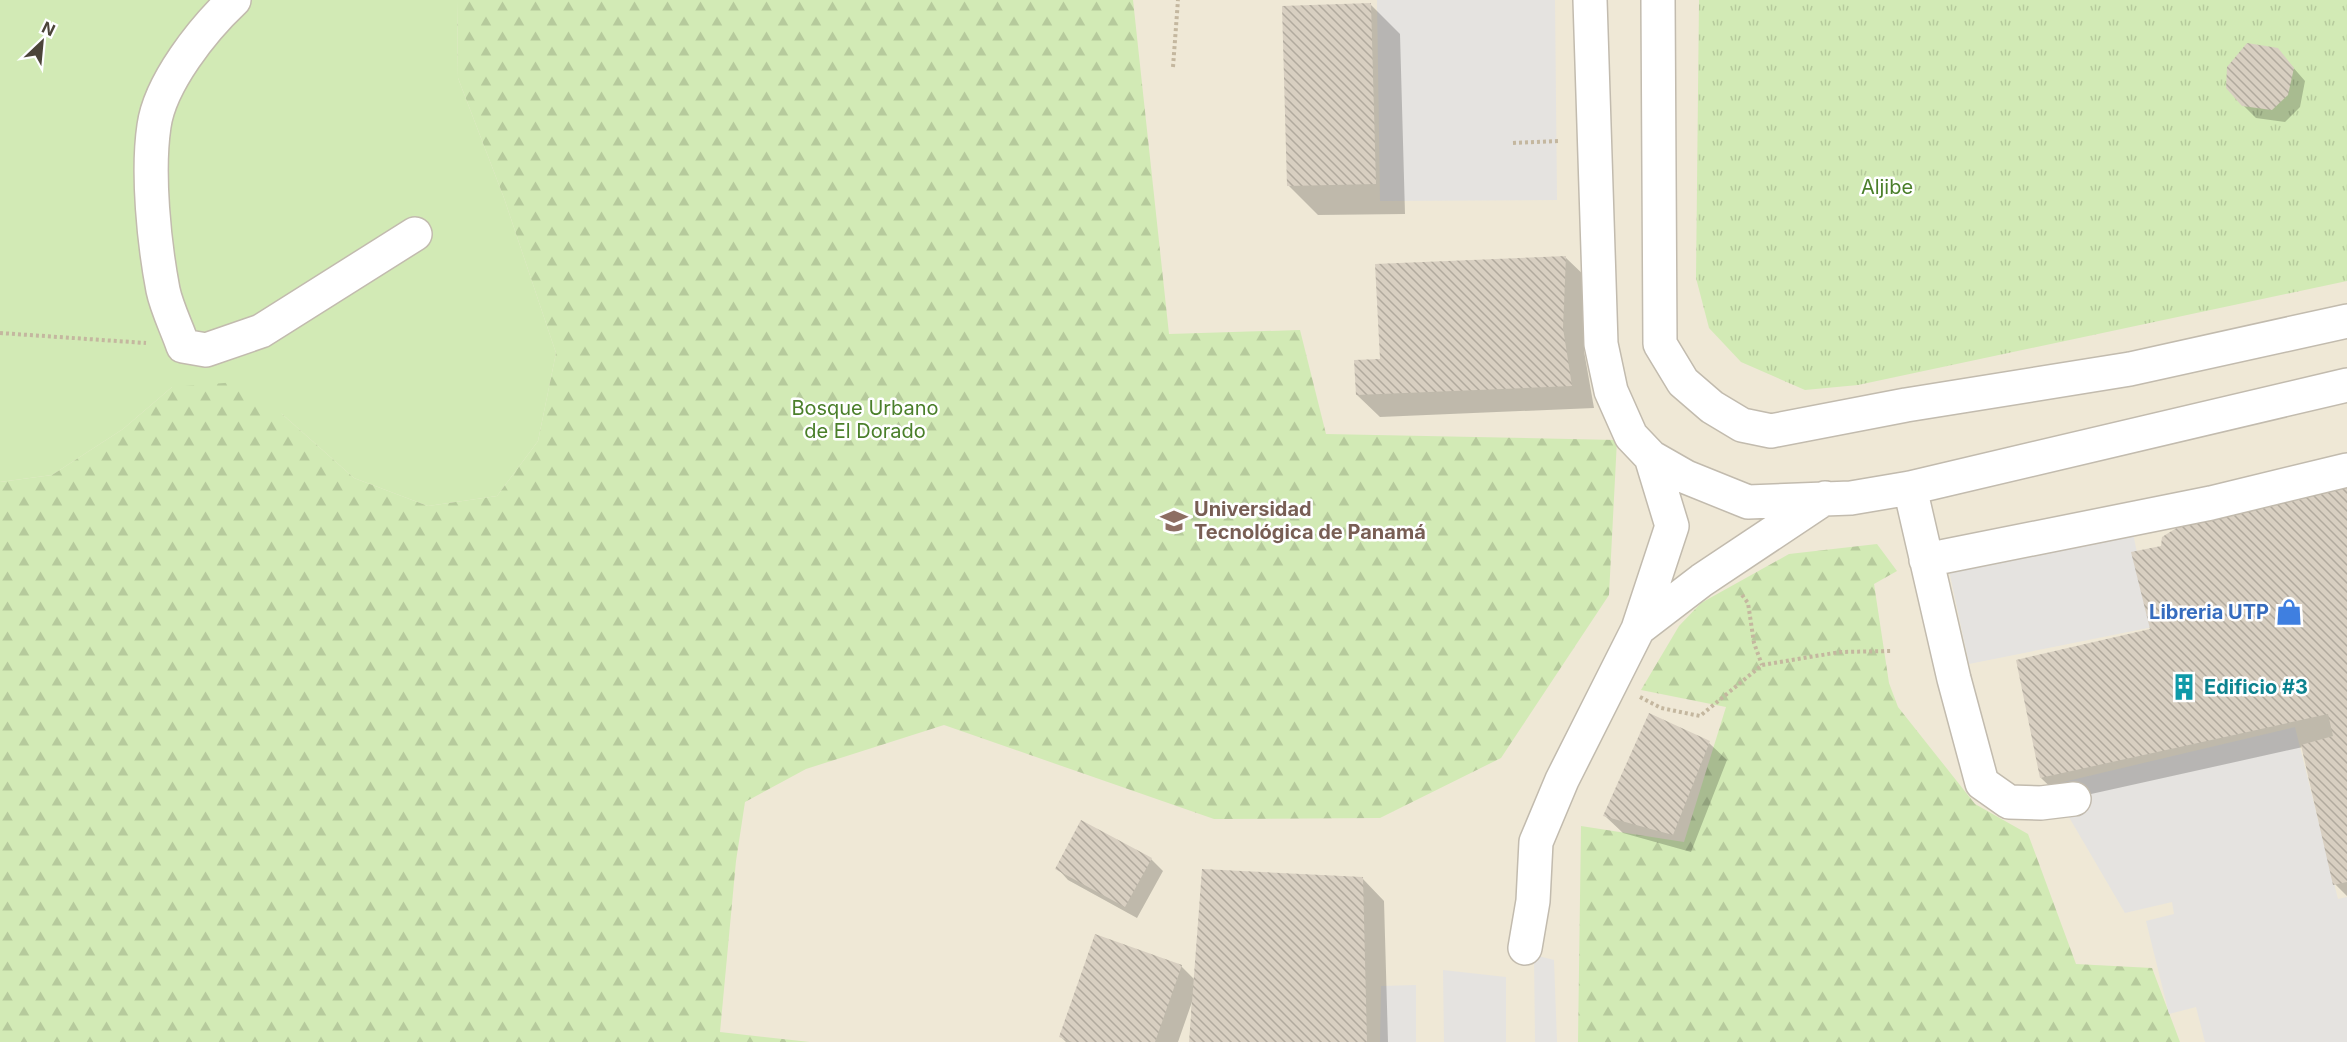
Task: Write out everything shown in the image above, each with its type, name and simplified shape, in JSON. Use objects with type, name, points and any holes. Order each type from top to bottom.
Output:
[{"type":"street","points":[[234,0],[216,16],[174,74],[154,124],[152,200],[164,291],[183,346],[206,350],[261,330],[415,234]]},
{"type":"street","points":[[1590,0],[1601,344],[1611,390],[1631,436],[1651,457],[1686,477],[1748,502],[1851,498],[1910,488],[2347,385]]},
{"type":"street","points":[[1658,0],[1660,344],[1683,382],[1712,407],[1742,424],[1771,432],[1906,405],[2130,369],[2347,321]]},
{"type":"street","points":[[1525,948],[1533,901],[1536,842],[1562,780],[1638,629],[1672,526],[1651,457]]},
{"type":"street","points":[[1926,560],[2211,503],[2347,470]]},
{"type":"street","points":[[1910,488],[1954,679],[1982,783],[2009,802],[2042,803],[2074,799]]},
{"type":"street","points":[[1638,629],[1702,580],[1825,498]]},
{"type":"path","points":[[1173,67],[1178,0]]},
{"type":"path","points":[[1513,143],[1568,141]]},
{"type":"path","points":[[0,333],[183,346]]},
{"type":"path","points":[[1736,588],[1748,603],[1754,643],[1762,666]]},
{"type":"path","points":[[1629,691],[1661,708],[1700,716],[1762,666],[1840,652],[1893,651]]},
{"type":"shaded area","name":"Universidad Tecnológica de Panamá","points":[[0,0],[2347,0],[2347,1042],[0,1042]]},
{"type":"shaded area","points":[[1377,0],[1555,0],[1557,200],[1380,201]]},
{"type":"shaded area","points":[[2132,529],[2153,627],[1969,664],[1948,566]]},
{"type":"shaded area","points":[[2295,727],[2338,899],[2347,897],[2347,1042],[2205,1042],[2196,1007],[2169,1014],[2146,921],[2174,914],[2172,902],[2125,913],[2066,812],[2074,799],[2059,783]]},
{"type":"shaded area","points":[[1534,955],[1554,960],[1557,1042],[1535,1042]]},
{"type":"shaded area","points":[[1443,970],[1506,977],[1506,1042],[1444,1042]]},
{"type":"shaded area","points":[[1416,985],[1416,1042],[1380,1042],[1381,986]]},
{"type":"green space","points":[[0,0],[457,0],[458,78],[504,198],[556,353],[538,441],[497,496],[428,506],[354,478],[282,414],[172,387],[123,429],[52,475],[0,482]]},
{"type":"green space","name":"Bosque Urbano de El Dorado","points":[[457,0],[1133,0],[1169,334],[1300,330],[1326,434],[1617,440],[1609,595],[1501,758],[1380,818],[1214,819],[944,725],[806,769],[745,802],[736,861],[720,1032],[810,1042],[0,1042],[0,482],[52,475],[123,429],[172,387],[237,382],[282,414],[354,478],[428,506],[497,496],[538,441],[556,353],[504,198],[458,78]]},
{"type":"green space","name":"Aljibe","points":[[1699,0],[2347,0],[2347,281],[1858,385],[1805,390],[1741,362],[1709,328],[1696,278]]},
{"type":"green space","points":[[1877,544],[1897,571],[1874,584],[1889,683],[1898,707],[1975,804],[2028,834],[2076,964],[2152,968],[2180,1042],[1578,1042],[1581,826],[1684,842],[1726,707],[1641,690],[1679,626],[1701,603],[1789,554]]},
{"type":"building","points":[[1371,3],[1376,184],[1287,186],[1282,6]]},
{"type":"building","points":[[2247,43],[2278,48],[2294,68],[2288,95],[2272,110],[2242,106],[2226,88],[2227,67]]},
{"type":"building","points":[[1566,256],[1563,328],[1572,386],[1356,395],[1354,360],[1380,359],[1375,264]]},
{"type":"building","name":"Edificio #3","points":[[2347,485],[2347,882],[2333,885],[2301,745],[2333,736],[2328,714],[2040,778],[2016,660],[2150,629],[2131,552],[2161,546],[2162,537],[2186,522]]},
{"type":"building","points":[[1649,713],[1710,741],[1673,835],[1603,816]]},
{"type":"building","points":[[1081,820],[1152,858],[1125,907],[1055,869]]},
{"type":"building","points":[[1202,869],[1363,877],[1367,1042],[1189,1042]]},
{"type":"building","points":[[1095,934],[1182,965],[1155,1042],[1072,1042],[1059,1037]]},
{"type":"place","name":"Universidad Tecnológica de Panamá","points":[[1174,521]]},
{"type":"place","name":"Libreria UTP","points":[[2289,612]]},
{"type":"place","name":"Edificio #3","points":[[2184,687]]}]
